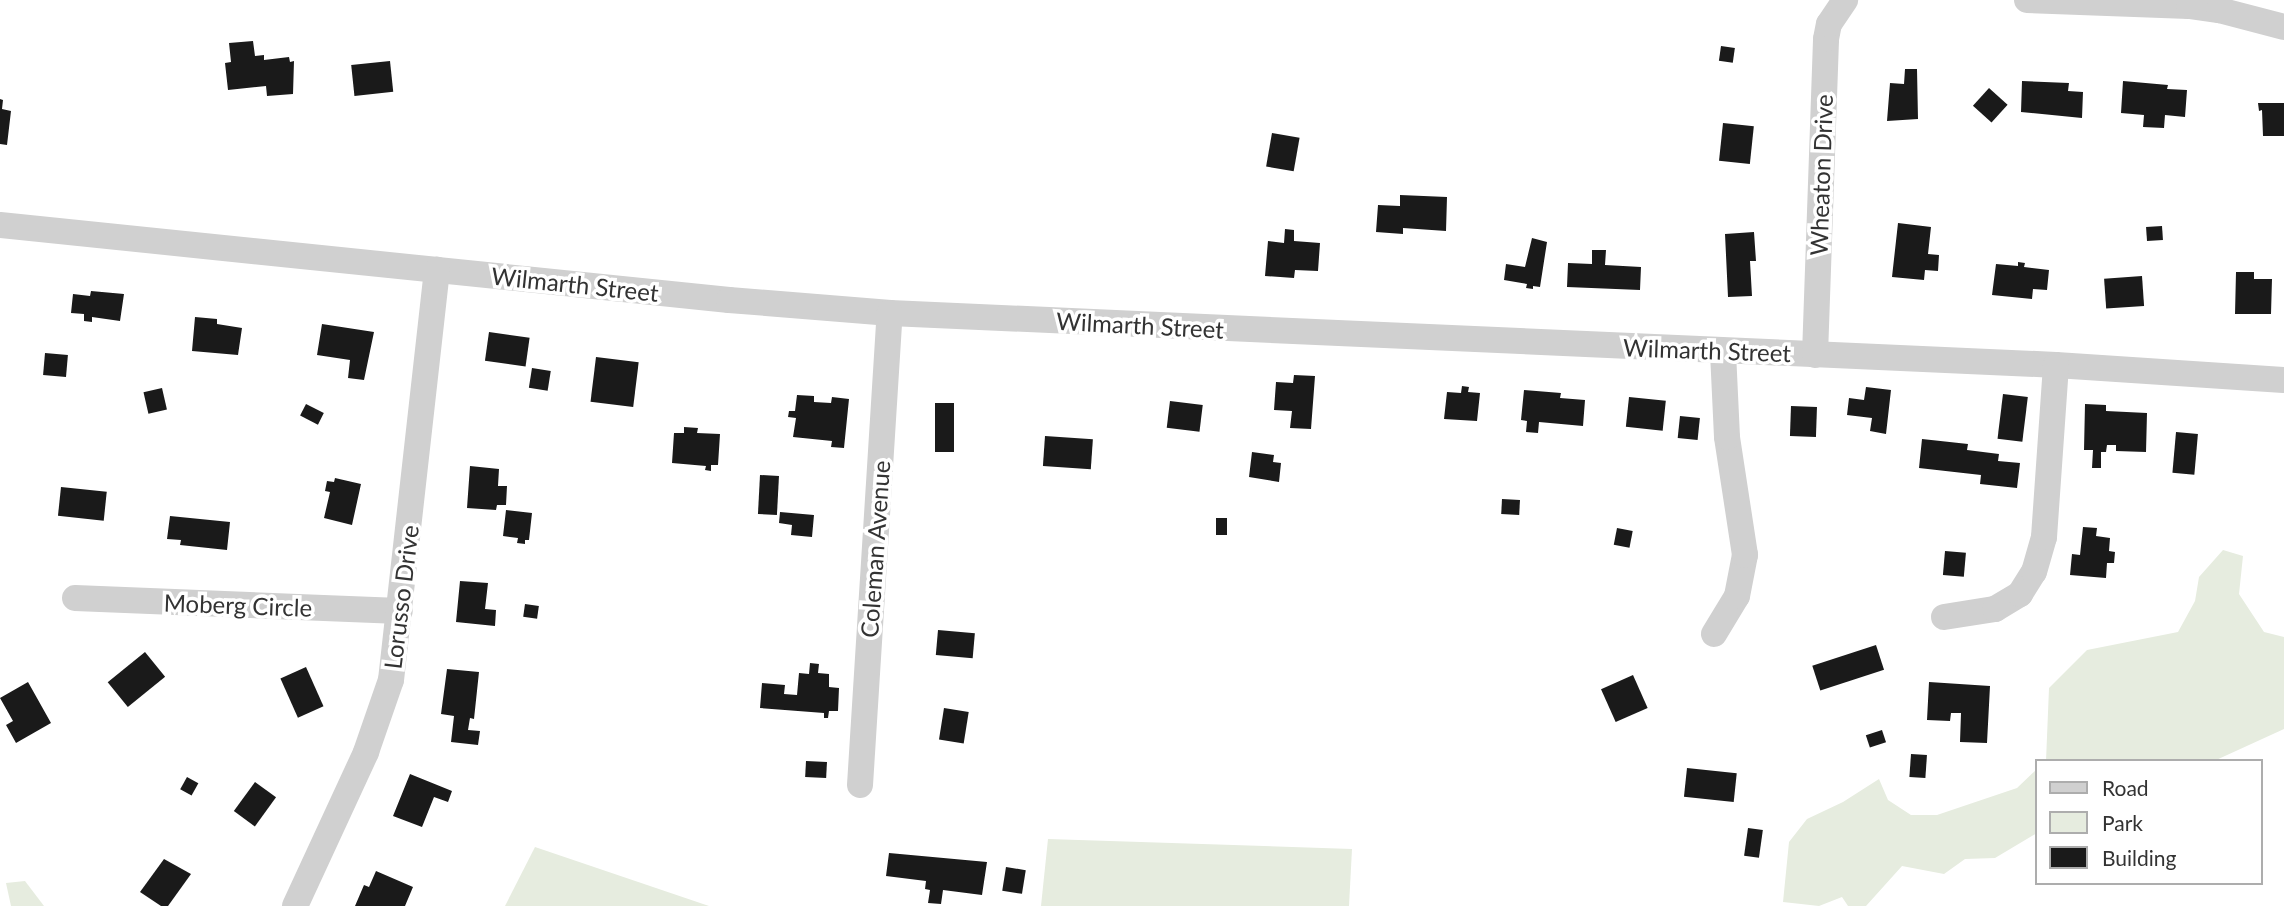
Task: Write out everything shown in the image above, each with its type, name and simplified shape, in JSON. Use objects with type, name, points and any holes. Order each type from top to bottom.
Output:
[{"type":"street","name":"Wheaton Drive","points":[[1815,355],[1826,39],[1829,24],[1845,0]]},
{"type":"street","points":[[2027,0],[2189,6],[2219,10],[2284,27]]},
{"type":"street","name":"Wilmarth Street","points":[[0,225],[890,313],[2056,365],[2284,380]]},
{"type":"street","name":"Lorusso Drive","points":[[295,906],[366,752],[391,680],[437,270]]},
{"type":"street","name":"Coleman Avenue","points":[[860,785],[890,313]]},
{"type":"street","points":[[1714,634],[1737,596],[1745,555],[1727,437],[1723,351]]},
{"type":"street","points":[[1944,617],[1995,609],[2020,594],[2034,572],[2044,537],[2056,365]]},
{"type":"street","name":"Moberg Circle","points":[[75,598],[400,611]]},
{"type":"green space","points":[[2223,550],[2243,556],[2239,594],[2264,632],[2284,637],[2284,729],[2218,759],[2046,759],[2049,688],[2087,650],[2178,632],[2195,601],[2199,577]]},
{"type":"green space","points":[[2036,770],[2036,834],[1995,858],[1965,859],[1944,874],[1902,866],[1866,906],[1848,906],[1842,897],[1819,906],[1783,902],[1789,842],[1807,819],[1843,802],[1879,779],[1888,800],[1911,815],[1937,815],[2017,788]]},
{"type":"green space","points":[[1048,839],[1352,849],[1349,906],[1041,906]]},
{"type":"green space","points":[[535,847],[709,906],[505,906]]},
{"type":"green space","points":[[25,881],[44,906],[11,906],[6,883]]},
{"type":"building","points":[[253,41],[255,56],[264,55],[264,60],[289,57],[290,62],[294,61],[293,94],[267,96],[266,86],[228,90],[225,63],[231,62],[229,43]]},
{"type":"building","points":[[1721,46],[1735,48],[1733,63],[1719,61]]},
{"type":"building","points":[[390,61],[393,92],[354,96],[351,65]]},
{"type":"building","points":[[1905,69],[1917,69],[1918,119],[1887,121],[1890,83],[1904,84]]},
{"type":"building","points":[[2022,81],[2069,83],[2068,91],[2083,92],[2082,118],[2021,112]]},
{"type":"building","points":[[2123,81],[2168,85],[2167,89],[2187,90],[2185,117],[2165,115],[2164,128],[2143,127],[2144,115],[2121,113]]},
{"type":"building","points":[[1989,88],[2008,105],[1992,123],[1973,106]]},
{"type":"building","points":[[0,99],[3,100],[2,109],[11,111],[7,145],[0,144]]},
{"type":"building","points":[[2258,103],[2284,103],[2284,136],[2263,136],[2262,110],[2259,111]]},
{"type":"building","points":[[1723,123],[1754,126],[1750,164],[1719,161]]},
{"type":"building","points":[[1272,133],[1300,138],[1294,171],[1266,166]]},
{"type":"building","points":[[1400,195],[1447,197],[1446,231],[1403,228],[1403,234],[1376,232],[1378,205],[1400,206]]},
{"type":"building","points":[[1898,223],[1931,227],[1928,254],[1939,255],[1938,271],[1925,270],[1924,280],[1892,277]]},
{"type":"building","points":[[2162,226],[2163,240],[2147,241],[2146,227]]},
{"type":"building","points":[[1285,229],[1294,230],[1294,241],[1320,243],[1318,271],[1295,270],[1294,278],[1265,276],[1268,241],[1284,243]]},
{"type":"building","points":[[1754,232],[1756,261],[1750,261],[1752,296],[1728,297],[1725,234]]},
{"type":"building","points":[[1532,238],[1547,242],[1540,287],[1533,286],[1533,289],[1526,288],[1527,284],[1504,280],[1506,264],[1525,267]]},
{"type":"building","points":[[1592,250],[1606,250],[1605,265],[1641,267],[1640,290],[1567,287],[1568,263],[1592,264]]},
{"type":"building","points":[[2018,262],[2025,263],[2024,267],[2049,270],[2047,290],[2033,289],[2032,299],[1992,295],[1996,264],[2018,266]]},
{"type":"building","points":[[2236,272],[2254,272],[2254,279],[2272,279],[2271,314],[2235,314]]},
{"type":"building","points":[[2142,276],[2144,306],[2106,309],[2104,279]]},
{"type":"building","points":[[91,291],[124,294],[120,321],[92,317],[92,322],[84,321],[84,314],[71,313],[73,294],[90,296]]},
{"type":"building","points":[[195,317],[217,319],[217,324],[242,328],[238,355],[192,351]]},
{"type":"building","points":[[322,324],[374,332],[364,380],[348,378],[350,360],[317,355]]},
{"type":"building","points":[[489,332],[530,338],[526,366],[485,361]]},
{"type":"building","points":[[45,353],[68,355],[66,377],[43,375]]},
{"type":"building","points":[[596,357],[639,362],[633,407],[591,402]]},
{"type":"building","points":[[532,368],[551,371],[548,391],[529,388]]},
{"type":"building","points":[[1294,375],[1315,376],[1311,429],[1290,428],[1292,411],[1274,410],[1276,382],[1293,383]]},
{"type":"building","points":[[1462,386],[1469,387],[1468,392],[1480,393],[1477,421],[1444,419],[1447,392],[1461,393]]},
{"type":"building","points":[[1866,387],[1891,390],[1886,434],[1870,431],[1872,418],[1847,415],[1849,398],[1864,400]]},
{"type":"building","points":[[162,388],[167,409],[148,414],[143,392]]},
{"type":"building","points":[[1524,390],[1561,393],[1560,398],[1585,400],[1583,426],[1539,422],[1538,433],[1526,432],[1527,421],[1521,420]]},
{"type":"building","points":[[2003,394],[2028,397],[2022,442],[1998,439]]},
{"type":"building","points":[[797,395],[814,396],[814,402],[831,403],[832,397],[849,399],[844,448],[831,447],[832,441],[793,437],[796,418],[788,417],[789,411],[795,411]]},
{"type":"building","points":[[1629,397],[1666,401],[1663,431],[1626,427]]},
{"type":"building","points":[[1170,401],[1203,405],[1199,432],[1167,428]]},
{"type":"building","points":[[935,403],[954,403],[954,452],[935,452]]},
{"type":"building","points":[[306,404],[324,413],[318,425],[300,416]]},
{"type":"building","points":[[2085,404],[2106,405],[2106,411],[2147,413],[2146,452],[2116,451],[2116,445],[2107,445],[2106,452],[2101,452],[2101,468],[2092,468],[2093,450],[2084,450]]},
{"type":"building","points":[[1791,406],[1817,407],[1816,437],[1790,436]]},
{"type":"building","points":[[1680,416],[1700,418],[1698,440],[1678,438]]},
{"type":"building","points":[[684,427],[698,428],[697,433],[720,434],[718,465],[711,465],[711,471],[705,470],[706,466],[672,463],[674,433],[684,433]]},
{"type":"building","points":[[2176,432],[2198,434],[2194,475],[2172,473]]},
{"type":"building","points":[[1045,436],[1093,439],[1091,469],[1043,466]]},
{"type":"building","points":[[1922,439],[1968,444],[1967,450],[1999,454],[1998,461],[2020,463],[2017,488],[1980,484],[1981,475],[1919,468]]},
{"type":"building","points":[[1252,452],[1274,455],[1273,462],[1281,463],[1279,482],[1249,477]]},
{"type":"building","points":[[470,466],[499,469],[498,486],[507,486],[506,505],[497,505],[496,510],[467,508]]},
{"type":"building","points":[[760,475],[779,476],[777,515],[758,514]]},
{"type":"building","points":[[335,478],[361,484],[352,525],[324,518],[330,492],[325,491],[327,481],[334,482]]},
{"type":"building","points":[[61,487],[107,492],[104,521],[58,516]]},
{"type":"building","points":[[1502,499],[1520,500],[1519,515],[1501,514]]},
{"type":"building","points":[[506,510],[532,513],[529,540],[525,540],[525,544],[517,543],[518,538],[503,536]]},
{"type":"building","points":[[780,512],[814,515],[812,537],[791,535],[792,525],[779,523]]},
{"type":"building","points":[[170,516],[230,522],[227,550],[180,545],[181,540],[167,539]]},
{"type":"building","points":[[1216,518],[1227,518],[1227,535],[1216,535]]},
{"type":"building","points":[[2083,527],[2097,528],[2096,536],[2110,538],[2109,551],[2115,552],[2114,563],[2107,563],[2106,578],[2070,575],[2072,554],[2080,555]]},
{"type":"building","points":[[1617,528],[1633,531],[1629,548],[1614,545]]},
{"type":"building","points":[[1945,551],[1966,553],[1964,577],[1943,575]]},
{"type":"building","points":[[460,581],[488,583],[485,609],[496,610],[495,626],[456,622]]},
{"type":"building","points":[[525,604],[539,606],[537,619],[523,617]]},
{"type":"building","points":[[938,630],[975,633],[973,658],[936,655]]},
{"type":"building","points":[[1876,645],[1884,670],[1820,690],[1812,666]]},
{"type":"building","points":[[145,652],[165,677],[128,707],[108,682]]},
{"type":"building","points":[[810,663],[819,664],[818,673],[829,674],[829,687],[839,688],[838,711],[829,711],[828,718],[824,718],[824,713],[760,708],[762,683],[785,685],[784,694],[797,695],[799,673],[809,674]]},
{"type":"building","points":[[306,667],[323,706],[298,718],[280,678]]},
{"type":"building","points":[[447,669],[479,672],[474,719],[470,718],[468,730],[480,731],[478,745],[451,742],[454,716],[441,714]]},
{"type":"building","points":[[1633,675],[1648,708],[1616,722],[1601,689]]},
{"type":"building","points":[[28,682],[51,723],[16,743],[6,725],[13,721],[0,698]]},
{"type":"building","points":[[1929,682],[1990,686],[1987,743],[1960,742],[1961,713],[1951,713],[1950,721],[1927,720]]},
{"type":"building","points":[[944,708],[969,712],[964,744],[939,740]]},
{"type":"building","points":[[1882,730],[1886,742],[1870,748],[1866,735]]},
{"type":"building","points":[[1911,754],[1927,755],[1925,778],[1909,777]]},
{"type":"building","points":[[806,761],[827,762],[826,778],[805,777]]},
{"type":"building","points":[[1687,768],[1737,773],[1734,802],[1684,797]]},
{"type":"building","points":[[410,774],[452,791],[448,802],[434,797],[422,827],[393,816]]},
{"type":"building","points":[[187,777],[198,783],[192,796],[180,789]]},
{"type":"building","points":[[255,782],[276,797],[255,826],[234,811]]},
{"type":"building","points":[[1748,828],[1763,830],[1759,858],[1744,856]]},
{"type":"building","points":[[889,853],[987,862],[982,895],[943,890],[941,904],[928,903],[930,890],[925,889],[926,881],[886,876]]},
{"type":"building","points":[[164,859],[191,874],[168,906],[161,906],[140,892]]},
{"type":"building","points":[[1006,867],[1026,870],[1022,894],[1002,891]]},
{"type":"building","points":[[376,871],[413,887],[405,906],[355,906],[364,885],[369,887]]}]
